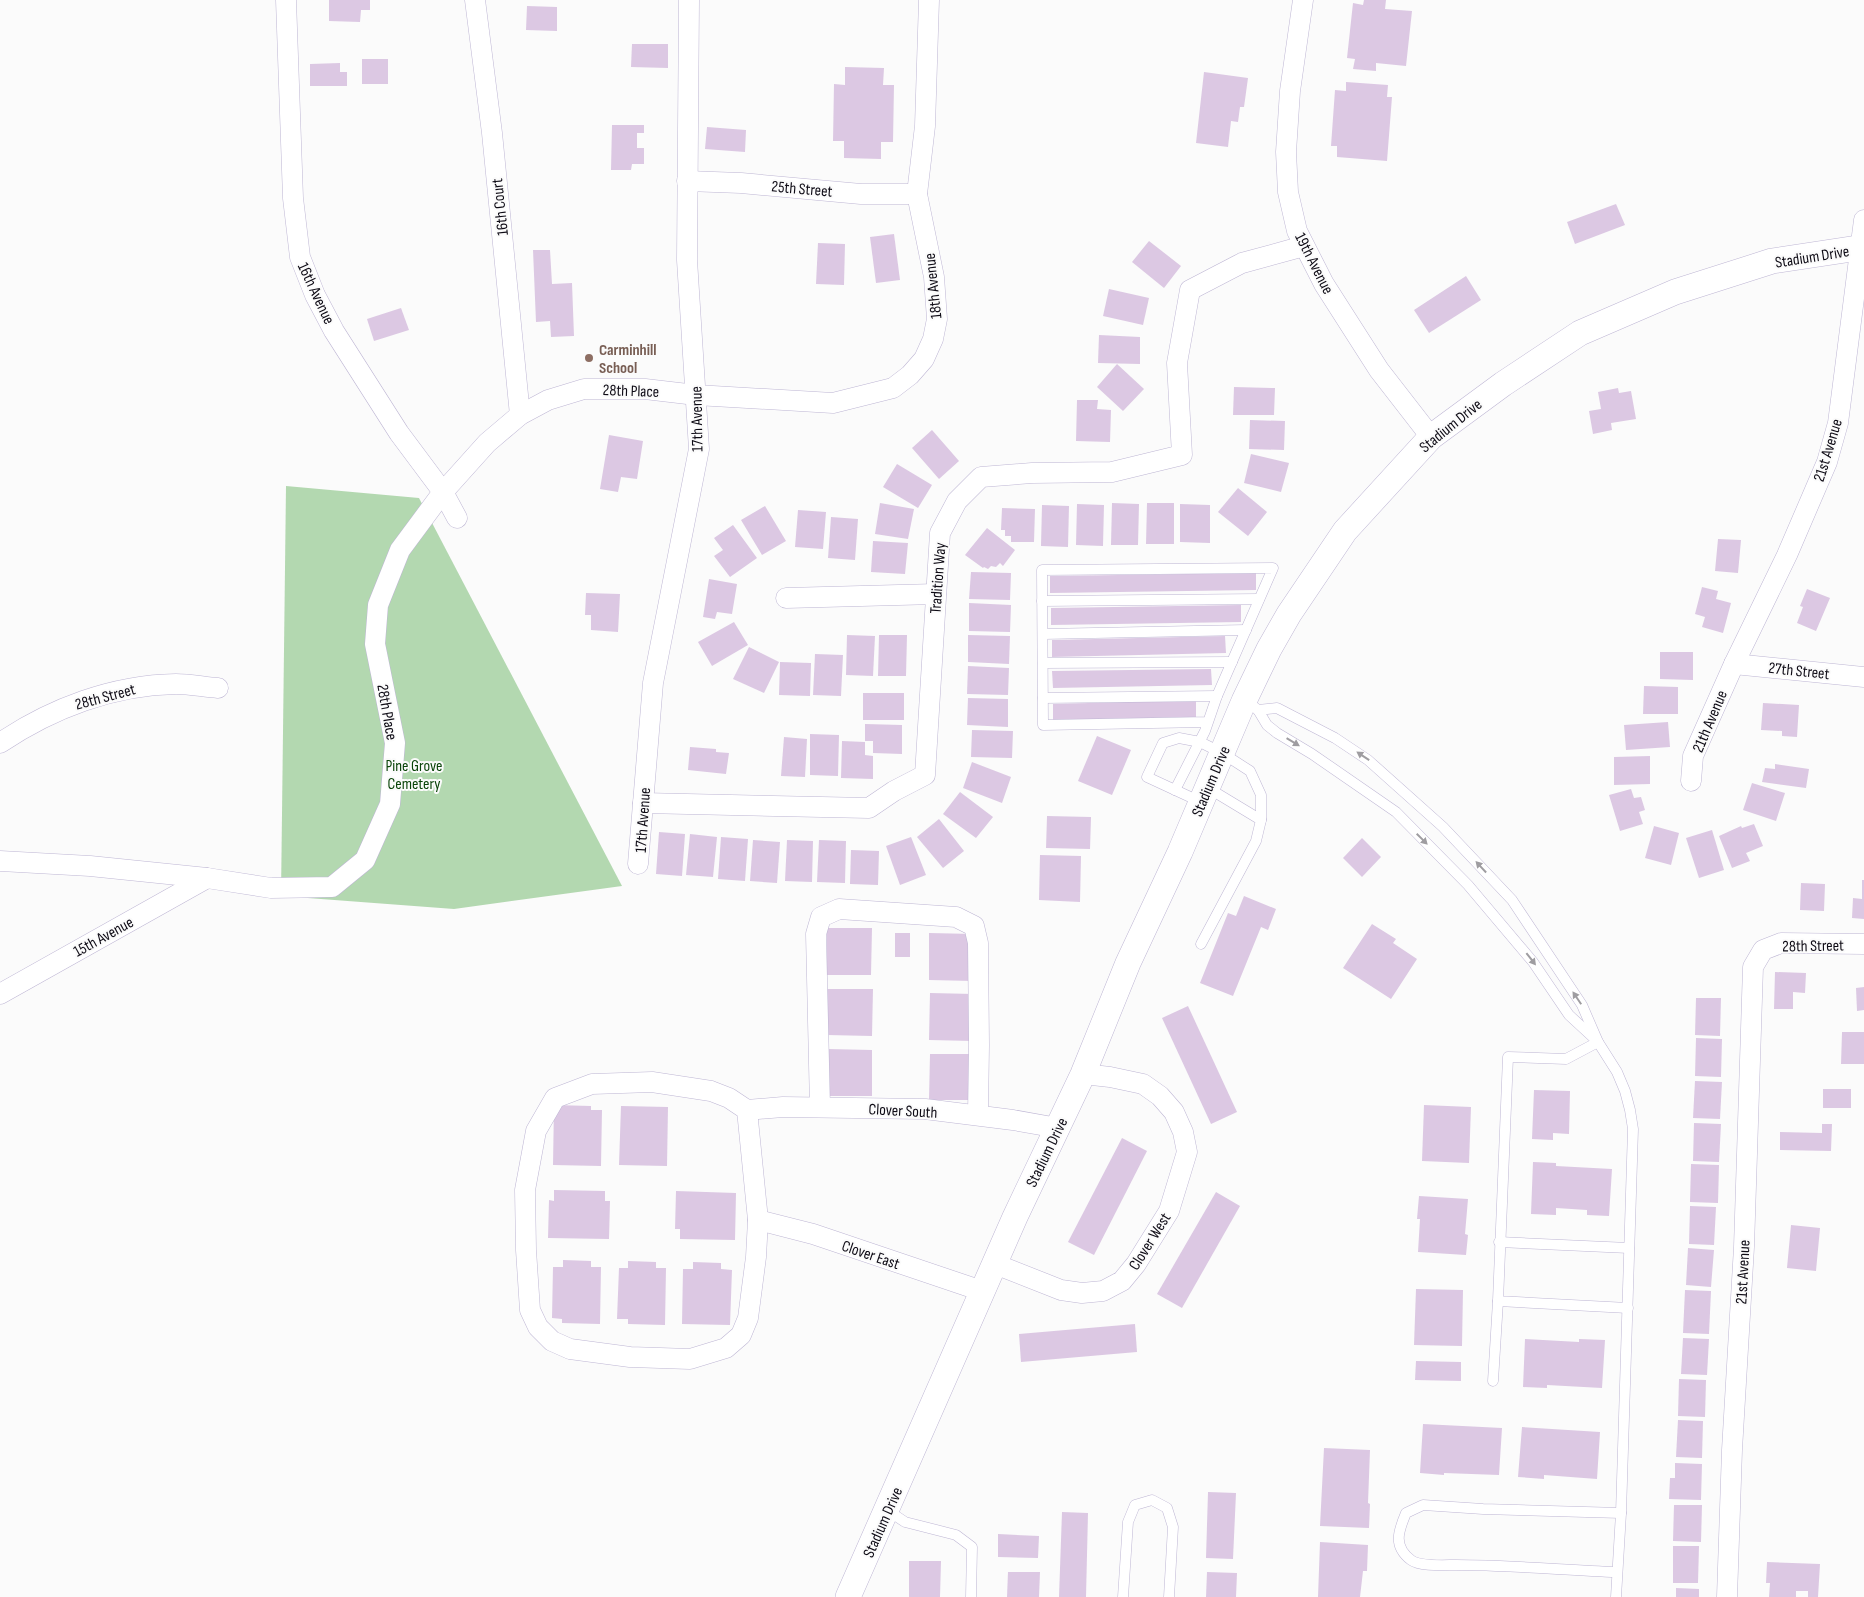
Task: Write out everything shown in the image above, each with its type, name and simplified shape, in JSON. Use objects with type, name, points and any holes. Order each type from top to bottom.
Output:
[{"type":"street","name":"16th Avenue","points":[[286,0],[293,198],[300,258],[315,296],[334,330],[399,433],[443,492],[457,518]]},
{"type":"street","name":"16th Court","points":[[475,0],[492,132],[520,415]]},
{"type":"street","name":"17th Avenue","points":[[638,864],[654,683],[698,449],[687,260],[689,0]]},
{"type":"street","name":"18th Avenue","points":[[696,395],[834,403],[893,388],[910,376],[924,359],[933,339],[937,319],[934,278],[917,194],[924,126],[929,0]]},
{"type":"street","name":"19th Avenue","points":[[1303,0],[1290,91],[1286,152],[1288,192],[1297,231],[1324,284],[1379,370],[1431,437]]},
{"type":"street","name":"25th Street","points":[[687,181],[741,183],[861,194],[917,194]]},
{"type":"street","name":"21st Avenue","points":[[1734,664],[1787,555],[1827,462],[1838,423],[1864,220]]},
{"type":"street","name":"Tradition Way","points":[[642,803],[869,808],[894,791],[925,775],[940,533],[957,500],[981,477],[1032,473],[1112,472],[1182,455],[1177,363],[1190,290],[1242,263],[1304,246]]},
{"type":"street","name":"Stadium Drive","points":[[848,1597],[982,1291],[1083,1074],[1128,963],[1180,852],[1222,753],[1251,705],[1269,649],[1289,614],[1345,531],[1431,437],[1503,384],[1580,333],[1675,292],[1772,261],[1862,247]]},
{"type":"street","name":"28th Place","points":[[0,861],[90,866],[207,878],[271,888],[332,888],[365,860],[390,804],[395,743],[375,644],[378,605],[400,550],[443,492],[487,443],[520,415],[548,400],[584,389],[645,389],[696,395]]},
{"type":"street","points":[[786,598],[936,594]]},
{"type":"street","name":"27th Street","points":[[1734,664],[1864,677]]},
{"type":"street","name":"21th Avenue","points":[[1691,781],[1693,756],[1734,664]]},
{"type":"street","name":"28th Street","points":[[0,743],[21,728],[76,702],[136,687],[177,684],[218,688]]},
{"type":"street","name":"15th Avenue","points":[[0,994],[207,878]]},
{"type":"street","points":[[820,1107],[816,934],[821,916],[839,909],[956,917],[974,926],[978,943],[978,1115]]},
{"type":"street","name":"28th Street","points":[[1763,950],[1781,943],[1864,944]]},
{"type":"street","name":"21st Avenue","points":[[1727,1597],[1732,1459],[1744,1247],[1753,967],[1763,950]]},
{"type":"street","name":"Clover West","points":[[995,1264],[1061,1290],[1082,1293],[1103,1291],[1122,1280],[1136,1264],[1169,1211],[1187,1152],[1183,1132],[1174,1112],[1160,1096],[1143,1084],[1110,1076],[1083,1074]]},
{"type":"street","points":[[652,1082],[711,1091],[729,1098],[747,1110],[758,1220],[756,1257],[748,1318],[741,1335],[726,1348],[690,1359],[630,1357],[570,1349],[552,1341],[538,1327],[530,1310],[526,1250],[526,1190],[536,1131],[555,1098],[592,1084],[652,1082]]},
{"type":"street","name":"Clover South","points":[[747,1110],[783,1107],[820,1107],[925,1110],[978,1115],[1058,1128]]},
{"type":"street","name":"Clover East","points":[[758,1220],[813,1234],[982,1291]]},
{"type":"lane","points":[[1175,790],[1200,742],[1217,696],[1273,568],[1042,570],[1043,724],[1207,722]]},
{"type":"lane","points":[[1042,601],[1259,599]]},
{"type":"lane","points":[[1043,634],[1246,630]]},
{"type":"lane","points":[[1043,663],[1232,662]]},
{"type":"lane","points":[[1043,698],[1217,696]]},
{"type":"lane","points":[[1251,705],[1267,725],[1277,733],[1312,754],[1396,812],[1468,885],[1534,962],[1569,1015],[1598,1042]]},
{"type":"lane","points":[[1251,705],[1277,708],[1335,738],[1368,760],[1442,826],[1512,900],[1582,1005],[1598,1042],[1617,1072],[1625,1091],[1633,1129],[1621,1513],[1616,1597]]},
{"type":"lane","points":[[1201,944],[1256,841],[1261,820],[1261,795],[1250,771],[1222,753],[1200,742],[1179,738],[1163,743],[1147,777],[1175,790],[1204,795],[1261,820]]},
{"type":"lane","points":[[1493,1381],[1508,1057],[1566,1059],[1598,1042]]},
{"type":"lane","points":[[1499,1242],[1630,1248]]},
{"type":"lane","points":[[1498,1301],[1628,1308]]},
{"type":"lane","points":[[1123,1597],[1128,1522],[1135,1505],[1152,1500],[1167,1508],[1173,1527],[1169,1597]]},
{"type":"lane","points":[[1617,1572],[1472,1565],[1432,1565],[1413,1562],[1400,1549],[1398,1530],[1406,1513],[1423,1505],[1483,1510],[1621,1513]]},
{"type":"lane","points":[[887,1510],[905,1522],[956,1535],[972,1547],[971,1597]]},
{"type":"green space","name":"Pine Grove Cemetery","points":[[286,486],[419,498],[622,886],[454,909],[281,896]]},
{"type":"building","points":[[329,0],[370,0],[370,10],[361,10],[360,22],[329,21]]},
{"type":"building","points":[[1364,0],[1386,0],[1385,9],[1412,11],[1406,66],[1376,63],[1376,71],[1353,69],[1355,59],[1347,58],[1353,3],[1363,5]]},
{"type":"building","points":[[527,6],[557,7],[557,31],[526,30]]},
{"type":"building","points":[[632,44],[668,44],[668,68],[631,67]]},
{"type":"building","points":[[362,59],[388,59],[388,84],[362,84]]},
{"type":"building","points":[[340,63],[340,72],[347,72],[347,86],[310,86],[310,64]]},
{"type":"building","points":[[845,67],[884,68],[883,85],[894,85],[893,142],[881,142],[881,159],[844,158],[844,141],[833,141],[834,84],[845,85]]},
{"type":"building","points":[[1204,72],[1248,78],[1244,107],[1240,107],[1238,122],[1231,121],[1228,147],[1196,143]]},
{"type":"building","points":[[1346,82],[1388,85],[1387,97],[1392,97],[1387,161],[1337,157],[1337,146],[1331,146],[1335,90],[1346,91]]},
{"type":"building","points":[[612,125],[644,125],[644,133],[637,133],[637,148],[644,148],[644,164],[632,164],[631,170],[611,170]]},
{"type":"building","points":[[707,127],[746,130],[745,152],[705,149]]},
{"type":"building","points":[[1616,204],[1625,225],[1575,244],[1567,222]]},
{"type":"building","points":[[894,234],[900,280],[876,283],[870,237]]},
{"type":"building","points":[[1149,241],[1181,266],[1164,288],[1132,262]]},
{"type":"building","points":[[818,243],[845,244],[844,285],[816,284]]},
{"type":"building","points":[[533,250],[550,250],[552,284],[572,283],[574,336],[551,337],[550,321],[536,322]]},
{"type":"building","points":[[1466,276],[1481,300],[1429,333],[1414,310]]},
{"type":"building","points":[[1109,289],[1149,298],[1143,325],[1103,316]]},
{"type":"building","points":[[401,308],[409,330],[374,341],[367,319]]},
{"type":"building","points":[[1099,335],[1140,337],[1140,364],[1098,363]]},
{"type":"building","points":[[1117,364],[1144,389],[1123,411],[1097,387]]},
{"type":"building","points":[[1234,387],[1275,388],[1274,415],[1233,415]]},
{"type":"building","points":[[1618,388],[1619,393],[1631,391],[1636,419],[1611,423],[1612,430],[1593,434],[1589,411],[1601,409],[1598,392]]},
{"type":"building","points":[[1077,400],[1098,400],[1097,409],[1111,410],[1110,442],[1076,441]]},
{"type":"building","points":[[1250,420],[1285,421],[1284,450],[1249,449]]},
{"type":"building","points":[[932,430],[959,461],[939,479],[912,448]]},
{"type":"building","points":[[609,435],[643,441],[637,479],[621,477],[618,492],[600,489]]},
{"type":"building","points":[[1251,454],[1289,463],[1281,492],[1244,483]]},
{"type":"building","points":[[897,464],[932,485],[918,508],[883,487]]},
{"type":"building","points":[[1238,488],[1267,512],[1248,536],[1218,512]]},
{"type":"building","points":[[880,503],[914,509],[908,539],[875,534]]},
{"type":"building","points":[[1112,503],[1139,504],[1138,545],[1111,545]]},
{"type":"building","points":[[1147,503],[1174,503],[1174,544],[1146,544]]},
{"type":"building","points":[[1077,504],[1104,505],[1103,546],[1076,545]]},
{"type":"building","points":[[1180,504],[1210,505],[1210,543],[1180,542]]},
{"type":"building","points":[[1042,505],[1069,506],[1068,547],[1041,546]]},
{"type":"building","points":[[765,506],[786,541],[762,555],[741,520]]},
{"type":"building","points":[[1002,508],[1035,509],[1034,542],[1011,542],[1011,536],[1005,536],[1005,530],[1001,530]]},
{"type":"building","points":[[798,510],[826,512],[823,549],[795,547]]},
{"type":"building","points":[[831,517],[858,519],[855,560],[828,558]]},
{"type":"building","points":[[733,525],[757,558],[730,577],[714,556],[723,550],[714,538]]},
{"type":"building","points":[[987,528],[1015,550],[1003,566],[1000,563],[996,567],[983,568],[965,555]]},
{"type":"building","points":[[1718,539],[1741,540],[1738,573],[1715,571]]},
{"type":"building","points":[[873,541],[908,543],[905,574],[871,572]]},
{"type":"building","points":[[971,572],[1011,573],[1010,600],[969,599]]},
{"type":"building","points":[[1256,573],[1256,590],[1050,593],[1050,576]]},
{"type":"building","points":[[709,579],[737,584],[732,614],[717,612],[715,619],[703,617]]},
{"type":"building","points":[[1702,587],[1718,591],[1716,599],[1731,603],[1723,633],[1702,627],[1705,617],[1695,614]]},
{"type":"building","points":[[1807,589],[1830,598],[1816,631],[1797,623],[1803,607],[1800,606]]},
{"type":"building","points":[[586,593],[620,594],[618,632],[591,630],[591,615],[585,615]]},
{"type":"building","points":[[969,603],[1011,605],[1010,632],[969,631]]},
{"type":"building","points":[[1241,605],[1241,622],[1051,625],[1051,608]]},
{"type":"building","points":[[734,622],[748,645],[712,666],[698,642]]},
{"type":"building","points":[[847,635],[875,636],[873,676],[846,675]]},
{"type":"building","points":[[879,635],[907,635],[906,676],[878,676]]},
{"type":"building","points":[[968,635],[1010,636],[1009,664],[968,662]]},
{"type":"building","points":[[1225,636],[1226,653],[1052,657],[1052,640]]},
{"type":"building","points":[[749,647],[779,662],[764,693],[733,679]]},
{"type":"building","points":[[1660,652],[1693,652],[1693,680],[1660,679]]},
{"type":"building","points":[[815,654],[843,655],[841,696],[813,695]]},
{"type":"building","points":[[780,662],[811,663],[810,696],[779,695]]},
{"type":"building","points":[[968,666],[1009,668],[1008,695],[967,694]]},
{"type":"building","points":[[1211,669],[1212,685],[1053,688],[1052,671]]},
{"type":"building","points":[[1644,686],[1678,687],[1678,714],[1643,714]]},
{"type":"building","points":[[863,693],[904,693],[904,720],[863,720]]},
{"type":"building","points":[[968,698],[1008,699],[1008,727],[967,725]]},
{"type":"building","points":[[1196,700],[1196,717],[1053,720],[1053,704]]},
{"type":"building","points":[[1763,703],[1799,705],[1797,737],[1782,736],[1782,731],[1761,730]]},
{"type":"building","points":[[1668,722],[1670,747],[1626,750],[1624,725]]},
{"type":"building","points":[[865,724],[902,725],[902,754],[873,753],[873,741],[865,741]]},
{"type":"building","points":[[972,730],[1013,731],[1012,758],[971,757]]},
{"type":"building","points":[[810,734],[839,735],[838,776],[810,775]]},
{"type":"building","points":[[1097,736],[1131,750],[1112,795],[1078,781]]},
{"type":"building","points":[[784,737],[807,739],[805,777],[781,776]]},
{"type":"building","points":[[842,741],[865,742],[865,755],[873,756],[873,779],[841,778]]},
{"type":"building","points":[[690,747],[716,749],[716,752],[729,753],[726,774],[688,770]]},
{"type":"building","points":[[1650,756],[1650,784],[1614,785],[1614,757]]},
{"type":"building","points":[[972,762],[1011,777],[1002,803],[963,788]]},
{"type":"building","points":[[1775,764],[1809,769],[1806,788],[1762,782],[1765,768],[1775,769]]},
{"type":"building","points":[[1752,783],[1785,793],[1776,821],[1743,810]]},
{"type":"building","points":[[1631,789],[1634,798],[1641,797],[1645,810],[1639,812],[1643,824],[1620,831],[1609,795]]},
{"type":"building","points":[[960,792],[993,817],[976,838],[943,814]]},
{"type":"building","points":[[1047,816],[1091,817],[1090,849],[1046,848]]},
{"type":"building","points":[[939,819],[964,851],[943,868],[917,837]]},
{"type":"building","points":[[1754,824],[1763,846],[1746,853],[1750,861],[1732,868],[1719,836],[1741,826],[1742,828]]},
{"type":"building","points":[[1654,826],[1679,833],[1671,865],[1645,858]]},
{"type":"building","points":[[1712,830],[1724,870],[1699,878],[1686,838]]},
{"type":"building","points":[[659,832],[685,834],[682,876],[656,874]]},
{"type":"building","points":[[690,834],[717,837],[713,877],[686,875]]},
{"type":"building","points":[[721,837],[748,839],[745,881],[718,879]]},
{"type":"building","points":[[911,837],[926,875],[900,885],[886,846]]},
{"type":"building","points":[[1362,838],[1381,857],[1362,877],[1343,858]]},
{"type":"building","points":[[753,840],[780,842],[777,883],[750,881]]},
{"type":"building","points":[[787,840],[813,841],[812,882],[785,881]]},
{"type":"building","points":[[819,840],[846,841],[845,883],[817,882]]},
{"type":"building","points":[[851,850],[879,851],[878,885],[850,884]]},
{"type":"building","points":[[1040,855],[1081,856],[1080,902],[1039,900]]},
{"type":"building","points":[[1862,880],[1864,880],[1864,919],[1852,918],[1853,898],[1862,899]]},
{"type":"building","points":[[1801,883],[1825,884],[1824,911],[1800,910]]},
{"type":"building","points":[[1244,896],[1276,909],[1268,930],[1261,927],[1233,996],[1200,983],[1228,913],[1236,916]]},
{"type":"building","points":[[1372,924],[1396,939],[1393,943],[1417,959],[1391,999],[1343,968]]},
{"type":"building","points":[[827,928],[872,928],[871,975],[826,975]]},
{"type":"building","points":[[895,933],[910,933],[910,957],[895,957]]},
{"type":"building","points":[[929,933],[974,934],[973,981],[929,980]]},
{"type":"building","points":[[1775,972],[1806,973],[1805,993],[1793,992],[1793,1009],[1774,1009]]},
{"type":"building","points":[[1864,987],[1864,1010],[1857,1011],[1856,988]]},
{"type":"building","points":[[827,989],[873,989],[872,1036],[827,1035]]},
{"type":"building","points":[[930,993],[974,994],[973,1041],[929,1040]]},
{"type":"building","points":[[1696,998],[1721,998],[1720,1036],[1695,1035]]},
{"type":"building","points":[[1188,1006],[1237,1112],[1211,1124],[1162,1018]]},
{"type":"building","points":[[1842,1032],[1864,1032],[1864,1064],[1841,1064]]},
{"type":"building","points":[[1696,1038],[1722,1039],[1721,1077],[1695,1076]]},
{"type":"building","points":[[828,1049],[872,1050],[872,1096],[827,1096]]},
{"type":"building","points":[[930,1054],[975,1054],[974,1100],[929,1100]]},
{"type":"building","points":[[1695,1081],[1722,1082],[1720,1119],[1693,1118]]},
{"type":"building","points":[[1823,1089],[1851,1089],[1851,1108],[1823,1108]]},
{"type":"building","points":[[1534,1090],[1570,1091],[1569,1134],[1553,1133],[1553,1140],[1532,1139]]},
{"type":"building","points":[[554,1105],[591,1106],[591,1110],[602,1110],[601,1166],[553,1165]]},
{"type":"building","points":[[1424,1105],[1471,1107],[1469,1163],[1422,1161]]},
{"type":"building","points":[[621,1106],[668,1107],[667,1166],[619,1165]]},
{"type":"building","points":[[1694,1123],[1721,1124],[1719,1162],[1693,1161]]},
{"type":"building","points":[[1822,1124],[1832,1124],[1831,1151],[1780,1150],[1780,1132],[1822,1133]]},
{"type":"building","points":[[1122,1138],[1147,1151],[1094,1255],[1068,1242]]},
{"type":"building","points":[[1533,1162],[1556,1163],[1556,1166],[1612,1169],[1609,1216],[1587,1215],[1587,1210],[1556,1208],[1556,1215],[1531,1214]]},
{"type":"building","points":[[1691,1164],[1719,1165],[1718,1203],[1690,1202]]},
{"type":"building","points":[[554,1190],[605,1191],[605,1201],[610,1201],[609,1239],[548,1238],[549,1200],[554,1201]]},
{"type":"building","points":[[676,1191],[736,1193],[735,1240],[680,1239],[680,1229],[675,1229]]},
{"type":"building","points":[[1216,1192],[1240,1206],[1182,1308],[1157,1294]]},
{"type":"building","points":[[1419,1196],[1468,1199],[1465,1234],[1468,1235],[1466,1255],[1418,1252],[1420,1219],[1417,1219]]},
{"type":"building","points":[[1690,1206],[1716,1207],[1714,1245],[1689,1244]]},
{"type":"building","points":[[1791,1225],[1820,1228],[1816,1271],[1787,1268]]},
{"type":"building","points":[[1688,1248],[1714,1250],[1711,1287],[1686,1285]]},
{"type":"building","points":[[563,1260],[591,1261],[591,1267],[601,1267],[600,1324],[562,1323],[562,1319],[552,1318],[553,1267],[563,1267]]},
{"type":"building","points":[[628,1261],[656,1262],[656,1268],[666,1268],[665,1325],[628,1324],[628,1319],[617,1319],[619,1268],[628,1268]]},
{"type":"building","points":[[693,1262],[721,1263],[721,1269],[732,1270],[730,1325],[682,1324],[683,1269],[693,1269]]},
{"type":"building","points":[[1416,1289],[1463,1290],[1462,1346],[1414,1345]]},
{"type":"building","points":[[1685,1290],[1711,1291],[1709,1334],[1683,1333]]},
{"type":"building","points":[[1135,1324],[1137,1352],[1021,1362],[1019,1334]]},
{"type":"building","points":[[1683,1338],[1709,1339],[1707,1375],[1681,1374]]},
{"type":"building","points":[[1525,1339],[1579,1342],[1579,1339],[1605,1340],[1602,1388],[1547,1385],[1547,1388],[1523,1387]]},
{"type":"building","points":[[1416,1361],[1461,1362],[1461,1381],[1415,1380]]},
{"type":"building","points":[[1679,1379],[1706,1380],[1705,1417],[1678,1416]]},
{"type":"building","points":[[1678,1420],[1703,1421],[1702,1458],[1676,1457]]},
{"type":"building","points":[[1423,1424],[1502,1428],[1499,1475],[1420,1473]]},
{"type":"building","points":[[1522,1427],[1600,1432],[1597,1479],[1544,1475],[1544,1479],[1518,1477]]},
{"type":"building","points":[[1324,1448],[1370,1450],[1369,1528],[1320,1526]]},
{"type":"building","points":[[1675,1463],[1702,1464],[1701,1500],[1669,1499],[1670,1478],[1675,1478]]},
{"type":"building","points":[[1208,1492],[1236,1493],[1233,1559],[1206,1558]]},
{"type":"building","points":[[1674,1505],[1702,1505],[1701,1542],[1673,1541]]},
{"type":"building","points":[[1062,1512],[1088,1513],[1086,1597],[1059,1597]]},
{"type":"building","points":[[998,1534],[1039,1536],[1038,1558],[998,1557]]},
{"type":"building","points":[[1320,1542],[1368,1545],[1367,1571],[1363,1571],[1360,1597],[1318,1597]]},
{"type":"building","points":[[1673,1546],[1699,1546],[1698,1583],[1673,1583]]},
{"type":"building","points":[[909,1561],[941,1561],[940,1597],[909,1597]]},
{"type":"building","points":[[1767,1562],[1820,1564],[1818,1597],[1808,1597],[1808,1591],[1796,1591],[1796,1597],[1769,1597],[1770,1583],[1766,1583]]},
{"type":"building","points":[[1008,1572],[1040,1572],[1039,1597],[1007,1597]]},
{"type":"building","points":[[1207,1572],[1237,1573],[1236,1597],[1206,1597]]},
{"type":"building","points":[[1676,1588],[1699,1589],[1699,1597],[1676,1597]]},
{"type":"place","name":"Carminhill School","points":[[589,358]]}]
